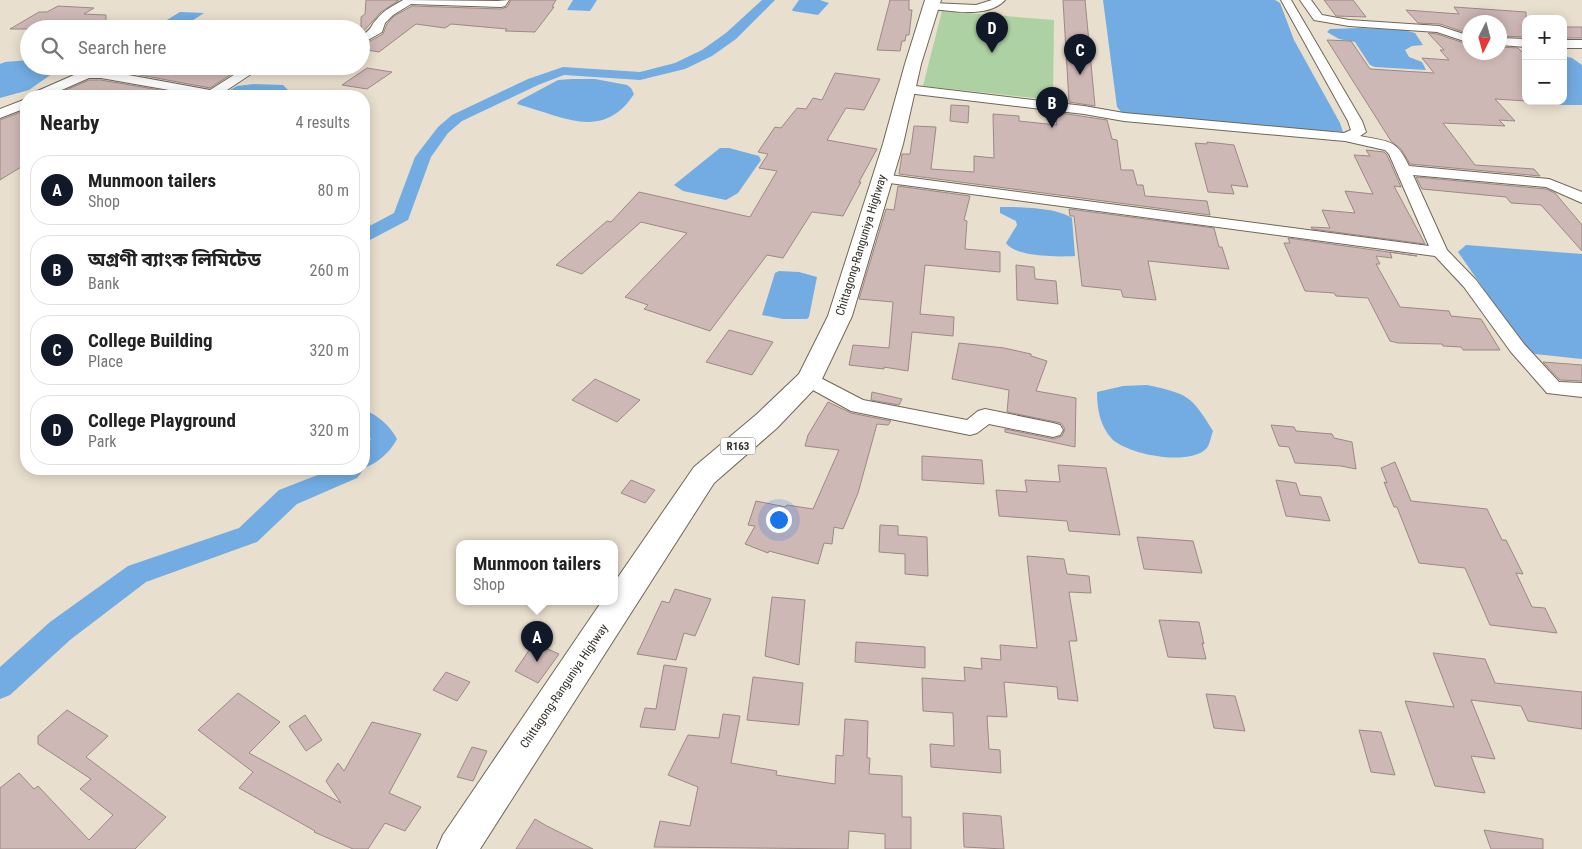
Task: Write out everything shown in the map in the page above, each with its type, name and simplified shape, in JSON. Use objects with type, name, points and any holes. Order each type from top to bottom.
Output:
[{"type":"main road","name":"Chittagong-Ranguniya Highway","points":[[457,849],[568,678],[652,556],[704,475],[767,421],[808,379],[840,316],[893,144],[932,4]]},
{"type":"street","points":[[370,35],[378,30],[380,22],[389,13],[409,0],[501,4],[504,0]]},
{"type":"street","points":[[932,4],[980,7],[992,6],[1000,0]]},
{"type":"street","points":[[1286,0],[1355,121],[1359,132],[1345,137]]},
{"type":"street","points":[[1305,0],[1318,18],[1349,23],[1439,28],[1462,37]]},
{"type":"street","points":[[1507,42],[1522,43]]},
{"type":"street","points":[[1567,44],[1582,44]]},
{"type":"street","points":[[51,90],[84,75]]},
{"type":"street","points":[[107,75],[189,90]]},
{"type":"street","points":[[219,90],[243,75]]},
{"type":"street","points":[[907,89],[1084,110],[1124,117],[1345,137],[1390,147],[1404,170],[1440,252],[1462,272],[1513,342],[1554,388],[1582,390]]},
{"type":"street","points":[[0,114],[20,106]]},
{"type":"street","points":[[1404,170],[1549,182],[1582,198]]},
{"type":"street","points":[[882,178],[1440,252]]},
{"type":"street","points":[[1561,188],[1582,210]]},
{"type":"street","points":[[808,379],[858,406],[970,428],[984,416],[1054,430]]},
{"type":"green space","points":[[942,11],[1054,20],[1053,100],[923,86]]},
{"type":"water","points":[[573,0],[597,0],[590,11],[567,10]]},
{"type":"water","points":[[799,0],[820,0],[829,3],[818,15],[793,11]]},
{"type":"water","points":[[1103,0],[1275,0],[1280,3],[1294,40],[1340,123],[1343,132],[1238,126],[1123,114],[1117,107]]},
{"type":"water","points":[[180,12],[204,13],[193,20],[167,20]]},
{"type":"water","points":[[1330,29],[1404,30],[1415,33],[1423,45],[1412,46],[1405,50],[1409,57],[1422,62],[1426,70],[1375,67],[1370,65],[1355,42],[1339,39],[1327,32]]},
{"type":"water","points":[[1567,57],[1582,65],[1582,105],[1567,105]]},
{"type":"water","points":[[20,61],[20,75],[50,75],[29,90],[20,90],[20,92],[0,98],[0,64]]},
{"type":"water","points":[[595,79],[627,85],[634,94],[622,109],[609,118],[595,121],[566,119],[517,104],[519,101],[558,80]]},
{"type":"water","points":[[254,84],[283,85],[288,90],[230,90],[237,86]]},
{"type":"water","points":[[720,148],[729,148],[759,156],[761,160],[738,193],[726,200],[683,191],[674,185]]},
{"type":"water","points":[[1000,207],[1047,210],[1065,214],[1072,218],[1075,256],[1028,254],[1011,248],[1006,243],[1017,225],[1016,221],[1000,213]]},
{"type":"water","points":[[1466,245],[1582,254],[1582,359],[1535,354],[1525,348],[1458,252]]},
{"type":"water","points":[[779,271],[799,272],[817,277],[807,319],[783,319],[762,315],[775,273]]},
{"type":"water","points":[[1147,385],[1180,394],[1193,403],[1213,431],[1206,449],[1186,457],[1173,458],[1131,450],[1112,439],[1100,417],[1097,392],[1123,386]]},
{"type":"building","points":[[366,0],[399,0],[381,12],[370,24],[370,20],[361,20],[361,17],[365,14]]},
{"type":"building","points":[[511,0],[556,0],[552,7],[554,7],[535,32],[505,31],[507,29],[451,24],[445,28],[416,24],[379,52],[370,50],[370,41],[383,34],[387,24],[394,16],[412,6],[501,9],[507,7]]},
{"type":"building","points":[[890,0],[909,0],[909,10],[912,10],[909,35],[906,35],[905,41],[902,41],[900,51],[877,50]]},
{"type":"building","points":[[1063,0],[1085,0],[1095,106],[1069,102]]},
{"type":"building","points":[[1324,0],[1353,0],[1366,17],[1336,16]]},
{"type":"building","points":[[58,6],[94,8],[84,14],[106,15],[106,20],[25,20],[39,12],[47,12]]},
{"type":"building","points":[[1454,7],[1526,12],[1526,15],[1522,15],[1522,37],[1507,36],[1507,15],[1462,15],[1462,31],[1440,24],[1418,23],[1406,10],[1459,14]]},
{"type":"building","points":[[20,23],[20,29],[10,29]]},
{"type":"building","points":[[1567,27],[1582,27],[1582,38],[1567,38]]},
{"type":"building","points":[[1428,33],[1462,42],[1462,60],[1507,60],[1507,47],[1518,48],[1522,52],[1522,101],[1495,99],[1515,121],[1499,120],[1505,126],[1443,123],[1475,165],[1534,169],[1540,176],[1410,164],[1401,149],[1391,141],[1327,40],[1351,41],[1370,69],[1434,73],[1422,58],[1449,60],[1440,50],[1444,50]]},
{"type":"building","points":[[370,68],[392,72],[367,89],[342,85],[357,75],[370,75]]},
{"type":"building","points":[[835,73],[880,79],[864,110],[846,108],[827,140],[877,149],[843,216],[812,212],[783,258],[767,255],[710,331],[644,309],[648,305],[625,297],[687,233],[641,222],[582,274],[556,265],[607,221],[611,222],[639,192],[750,217],[777,171],[759,168],[768,154],[758,152],[775,127],[781,128],[797,108],[806,109],[813,98],[822,100]]},
{"type":"building","points":[[140,75],[230,75],[210,88]]},
{"type":"building","points":[[89,80],[101,80],[159,90],[66,90]]},
{"type":"building","points":[[951,105],[969,106],[968,123],[950,121]]},
{"type":"building","points":[[20,112],[20,168],[0,180],[0,120]]},
{"type":"building","points":[[1054,112],[1107,120],[1112,139],[1117,140],[1121,170],[1133,170],[1137,185],[1143,185],[1145,196],[1207,201],[1210,215],[899,174],[902,154],[910,154],[914,126],[936,127],[931,169],[974,172],[974,156],[994,158],[993,114],[1019,116],[1019,121],[1057,125]]},
{"type":"building","points":[[1207,142],[1234,145],[1248,187],[1231,185],[1234,194],[1208,192],[1195,143],[1207,144]]},
{"type":"building","points":[[1366,150],[1384,152],[1387,155],[1401,187],[1394,186],[1425,244],[1312,229],[1311,227],[1330,228],[1322,210],[1355,213],[1345,191],[1373,194],[1354,155],[1370,156]]},
{"type":"building","points":[[1416,177],[1546,189],[1555,193],[1582,225],[1582,251],[1541,205],[1511,203],[1506,197],[1422,189]]},
{"type":"building","points":[[898,186],[970,196],[964,220],[967,221],[965,249],[1000,252],[1000,272],[925,265],[920,314],[954,317],[953,336],[912,332],[908,371],[884,367],[884,369],[849,365],[853,345],[889,348],[893,302],[859,299],[886,209],[894,210]]},
{"type":"building","points":[[1069,209],[1214,228],[1219,247],[1222,247],[1229,269],[1148,261],[1156,300],[1123,297],[1121,290],[1082,286],[1074,216],[1070,216]]},
{"type":"building","points":[[1288,238],[1390,252],[1392,258],[1376,256],[1380,264],[1376,264],[1400,307],[1449,311],[1451,316],[1481,319],[1500,350],[1463,350],[1461,347],[1443,346],[1442,344],[1398,343],[1390,341],[1368,298],[1336,296],[1334,293],[1305,291],[1284,243],[1290,243]]},
{"type":"building","points":[[1016,265],[1034,267],[1035,279],[1056,281],[1058,304],[1017,300]]},
{"type":"building","points":[[729,330],[773,342],[752,375],[706,362]]},
{"type":"building","points":[[959,343],[1004,348],[1031,354],[1031,356],[1047,361],[1036,391],[1076,398],[1075,447],[1005,432],[1005,429],[1054,439],[1062,436],[1065,429],[1061,423],[1007,412],[1009,390],[952,379]]},
{"type":"building","points":[[1543,362],[1582,365],[1582,381],[1560,380]]},
{"type":"building","points":[[595,379],[640,400],[617,422],[572,400]]},
{"type":"building","points":[[872,392],[902,399],[899,405],[871,400]]},
{"type":"building","points":[[828,402],[851,413],[891,421],[888,425],[877,424],[858,493],[843,529],[834,527],[832,544],[824,543],[818,564],[769,551],[768,553],[745,544],[755,526],[748,525],[756,501],[786,507],[787,505],[813,509],[839,450],[805,446],[808,435]]},
{"type":"building","points":[[1271,425],[1294,427],[1296,431],[1332,434],[1334,438],[1352,442],[1356,469],[1341,466],[1295,463],[1289,447],[1279,446]]},
{"type":"building","points":[[922,456],[982,460],[984,484],[922,480]]},
{"type":"building","points":[[1395,462],[1411,501],[1487,509],[1502,540],[1506,540],[1523,574],[1516,573],[1532,607],[1545,608],[1557,633],[1490,625],[1465,568],[1419,563],[1397,507],[1394,507],[1384,482],[1387,483],[1381,468]]},
{"type":"building","points":[[1058,465],[1106,468],[1120,535],[1069,531],[1067,521],[999,516],[996,490],[1027,492],[1025,480],[1060,482]]},
{"type":"building","points":[[631,480],[655,490],[645,503],[621,493]]},
{"type":"building","points":[[1276,480],[1296,483],[1300,495],[1321,497],[1330,521],[1286,516]]},
{"type":"building","points":[[880,525],[898,526],[898,535],[927,537],[928,576],[905,574],[905,554],[879,552]]},
{"type":"building","points":[[1137,537],[1193,541],[1202,573],[1144,569]]},
{"type":"building","points":[[1027,556],[1064,559],[1067,574],[1089,576],[1091,593],[1069,592],[1077,641],[1069,641],[1078,701],[1058,699],[1057,687],[1004,682],[1007,717],[987,716],[989,749],[1000,750],[1001,773],[931,767],[930,744],[954,746],[953,713],[923,711],[922,678],[965,681],[964,667],[982,669],[981,658],[1001,660],[1000,645],[1037,648]]},
{"type":"building","points":[[675,589],[711,599],[695,636],[684,633],[676,660],[637,654],[662,601],[669,603]]},
{"type":"building","points":[[772,597],[805,600],[799,665],[765,656]]},
{"type":"building","points":[[1159,620],[1199,622],[1206,659],[1168,657]]},
{"type":"building","points":[[856,642],[925,647],[925,668],[855,662]]},
{"type":"building","points":[[534,643],[559,654],[538,683],[515,671]]},
{"type":"building","points":[[1433,653],[1485,659],[1495,683],[1582,692],[1582,729],[1528,721],[1521,706],[1471,700],[1495,759],[1471,756],[1485,793],[1435,786],[1405,701],[1454,707]]},
{"type":"building","points":[[664,665],[687,668],[675,730],[640,727],[645,708],[656,709]]},
{"type":"building","points":[[446,672],[470,682],[457,701],[433,690]]},
{"type":"building","points":[[753,677],[803,683],[799,725],[747,720]]},
{"type":"building","points":[[238,693],[280,722],[249,753],[341,803],[326,781],[338,763],[344,771],[372,722],[421,734],[389,793],[421,807],[405,831],[385,823],[368,849],[353,849],[314,832],[239,788],[253,772],[198,730]]},
{"type":"building","points":[[1206,694],[1235,696],[1245,731],[1214,728]]},
{"type":"building","points":[[67,710],[108,736],[86,757],[166,817],[135,849],[0,849],[0,788],[19,773],[34,789],[38,786],[89,840],[113,815],[80,789],[91,779],[38,744],[38,736]]},
{"type":"building","points":[[723,714],[740,716],[731,763],[777,771],[776,775],[835,784],[836,755],[843,756],[845,719],[868,721],[867,758],[870,758],[869,774],[902,776],[902,817],[911,817],[911,849],[885,849],[885,834],[849,831],[848,849],[654,847],[660,821],[690,826],[698,787],[668,775],[688,735],[719,738]]},
{"type":"building","points":[[305,715],[322,740],[306,751],[289,726]]},
{"type":"building","points":[[1359,730],[1381,732],[1395,775],[1371,772]]},
{"type":"building","points":[[472,747],[487,751],[473,781],[457,777]]},
{"type":"building","points":[[963,813],[1001,816],[1004,849],[964,847]]},
{"type":"building","points":[[535,819],[545,825],[593,849],[516,849]]},
{"type":"building","points":[[1484,830],[1543,839],[1543,849],[1491,849]]},
{"type":"waterway","points":[[370,233],[402,216],[423,157],[443,130],[457,118],[533,82],[563,71],[640,76],[680,66],[707,53],[731,36],[769,0]]},
{"type":"waterway","points":[[370,424],[386,439],[370,454]]},
{"type":"waterway","points":[[0,686],[60,631],[137,574],[248,535],[288,497],[342,475]]},
{"type":"place","name":"College Playground","points":[[992,53]]},
{"type":"place","name":"College Building","points":[[1080,75]]},
{"type":"place","name":"অগ্রণী ব্যাংক লিমিটেড","points":[[1052,128]]},
{"type":"place","name":"Munmoon tailers","points":[[537,662]]}]
